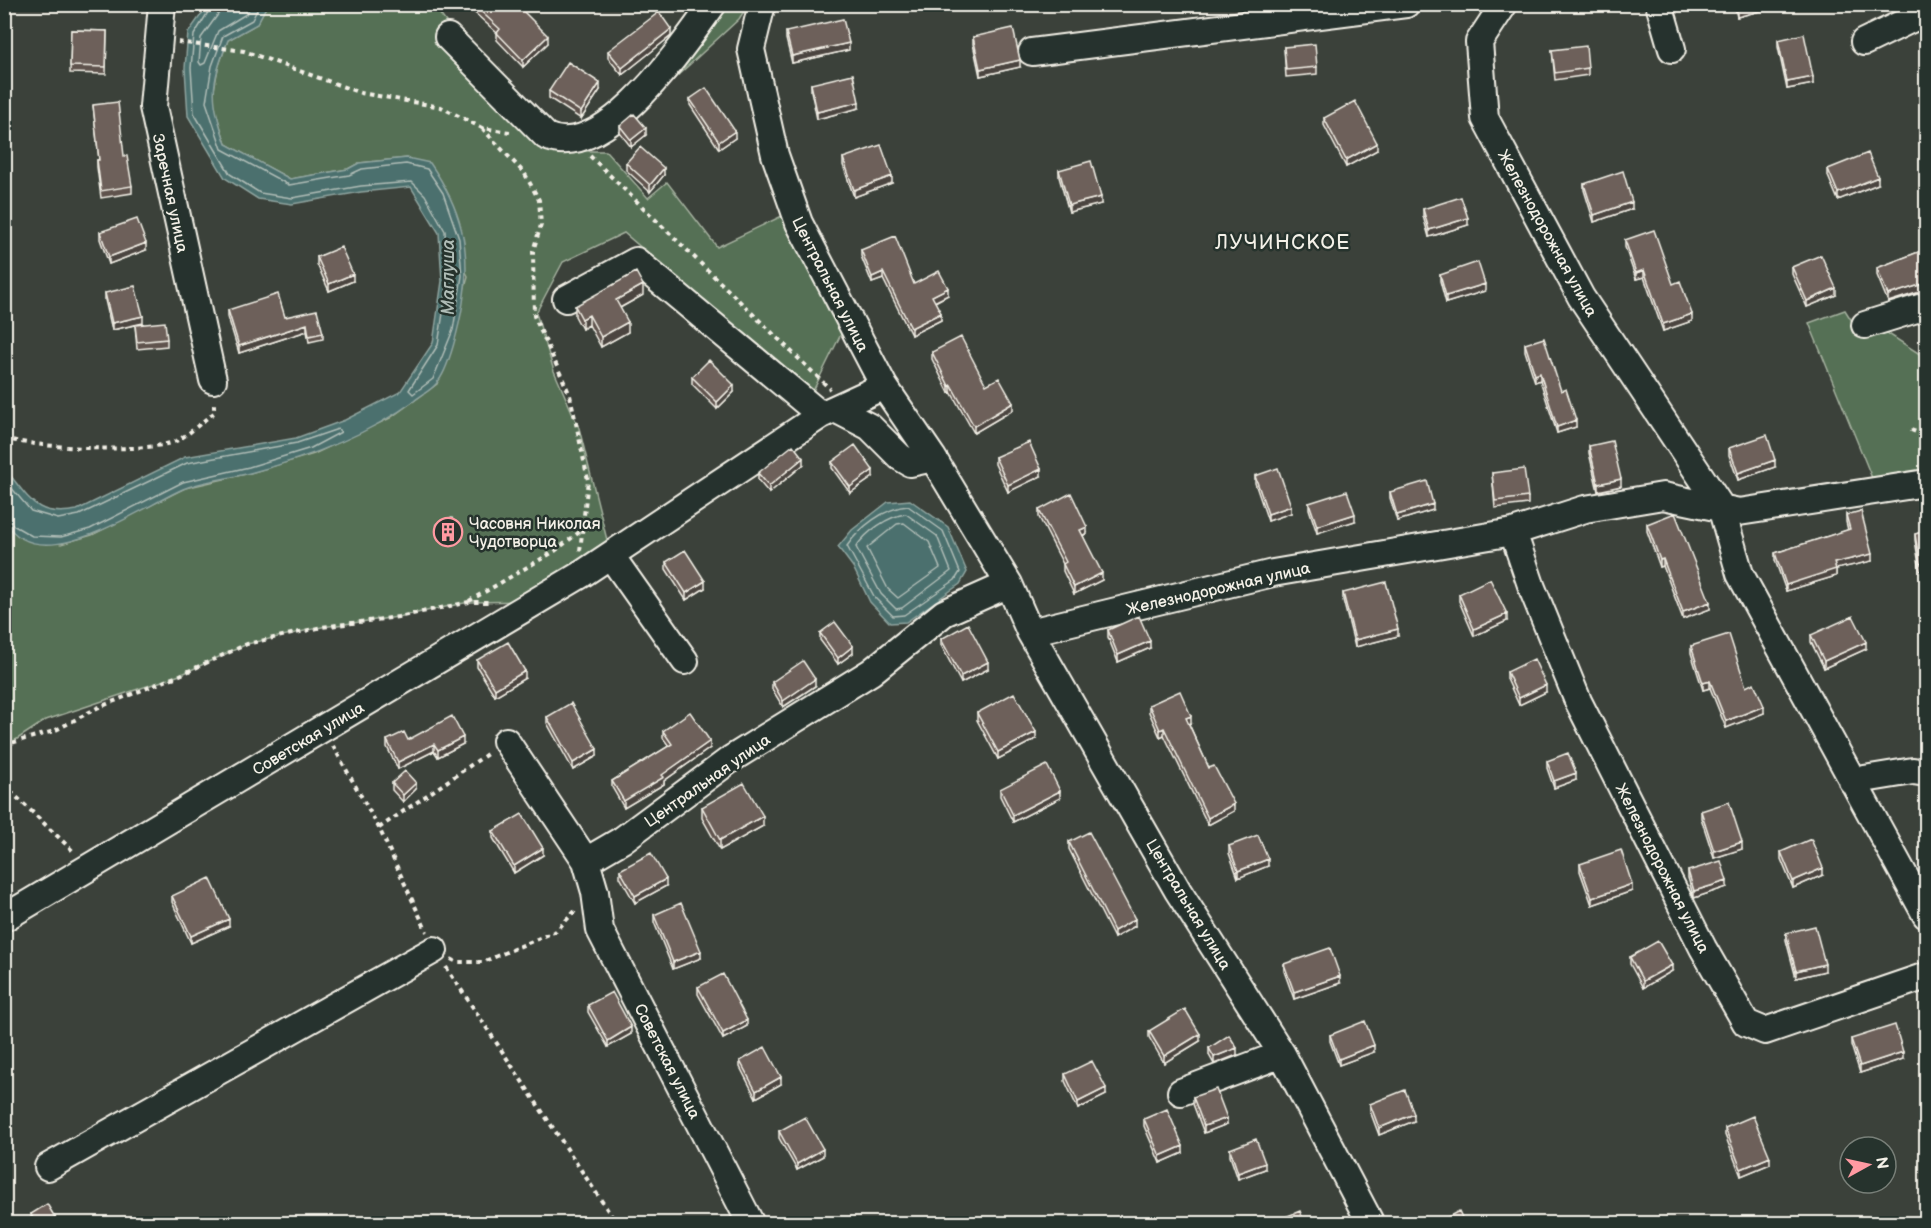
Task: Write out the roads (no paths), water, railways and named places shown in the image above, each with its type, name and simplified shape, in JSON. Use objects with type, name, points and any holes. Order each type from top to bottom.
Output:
[{"type":"street","name":"Заречная улица","points":[[162,4],[153,107],[213,380]]},
{"type":"street","points":[[448,37],[546,136],[555,141],[574,141],[605,127],[626,109],[675,53],[713,4]]},
{"type":"street","name":"Центральная улица","points":[[762,4],[751,49],[775,155],[799,223],[884,386],[933,458],[1009,584],[1030,632],[1178,891],[1282,1054],[1371,1224]]},
{"type":"street","points":[[1032,52],[1406,4]]},
{"type":"street","name":"Железнодорожная улица","points":[[1504,4],[1479,42],[1485,118],[1581,297],[1721,507],[1740,574],[1926,915]]},
{"type":"street","points":[[1659,4],[1672,50]]},
{"type":"street","points":[[1864,42],[1926,12]]},
{"type":"street","points":[[566,299],[636,261],[835,410],[870,427],[905,460],[910,463],[933,458]]},
{"type":"street","points":[[1865,326],[1925,311]]},
{"type":"street","points":[[685,662],[610,556],[835,410],[884,386]]},
{"type":"street","name":"Железнодорожная улица","points":[[1030,632],[1273,573],[1513,532],[1585,509],[1663,496],[1739,512],[1926,483]]},
{"type":"street","name":"Железнодорожная улица","points":[[1513,532],[1532,588],[1578,701],[1703,948],[1746,1023],[1765,1031],[1926,976]]},
{"type":"street","name":"Советская улица","points":[[4,918],[88,866],[324,729],[610,556]]},
{"type":"street","name":"Центральная улица","points":[[586,861],[622,840],[731,759],[871,672],[944,613],[1009,584]]},
{"type":"street","name":"Советская улица","points":[[506,741],[586,861],[595,892],[600,930],[751,1224]]},
{"type":"street","points":[[1852,781],[1913,771],[1926,773]]},
{"type":"street","points":[[48,1167],[434,950]]},
{"type":"street","points":[[1181,1092],[1282,1054]]},
{"type":"water","name":"Маглуша","points":[[208,5],[267,5],[257,24],[228,40],[218,69],[214,92],[215,103],[226,144],[290,179],[348,169],[359,163],[407,158],[430,163],[450,196],[462,230],[465,247],[463,303],[457,334],[449,358],[436,384],[396,414],[314,453],[242,475],[191,486],[118,523],[66,542],[42,544],[21,538],[5,521],[5,472],[38,506],[54,511],[77,510],[185,457],[296,438],[345,420],[400,392],[433,343],[442,281],[439,233],[411,187],[361,192],[292,204],[258,199],[225,178],[188,116],[185,68],[188,33]]},
{"type":"water","points":[[910,500],[948,527],[967,572],[960,584],[906,622],[890,623],[870,602],[853,567],[838,547],[852,530],[888,502]]},
{"type":"place","name":"Часовня Николая Чудотворца","points":[[448,532]]},
{"type":"district","name":"ЛУЧИНСКОЕ","points":[[1283,242]]}]
